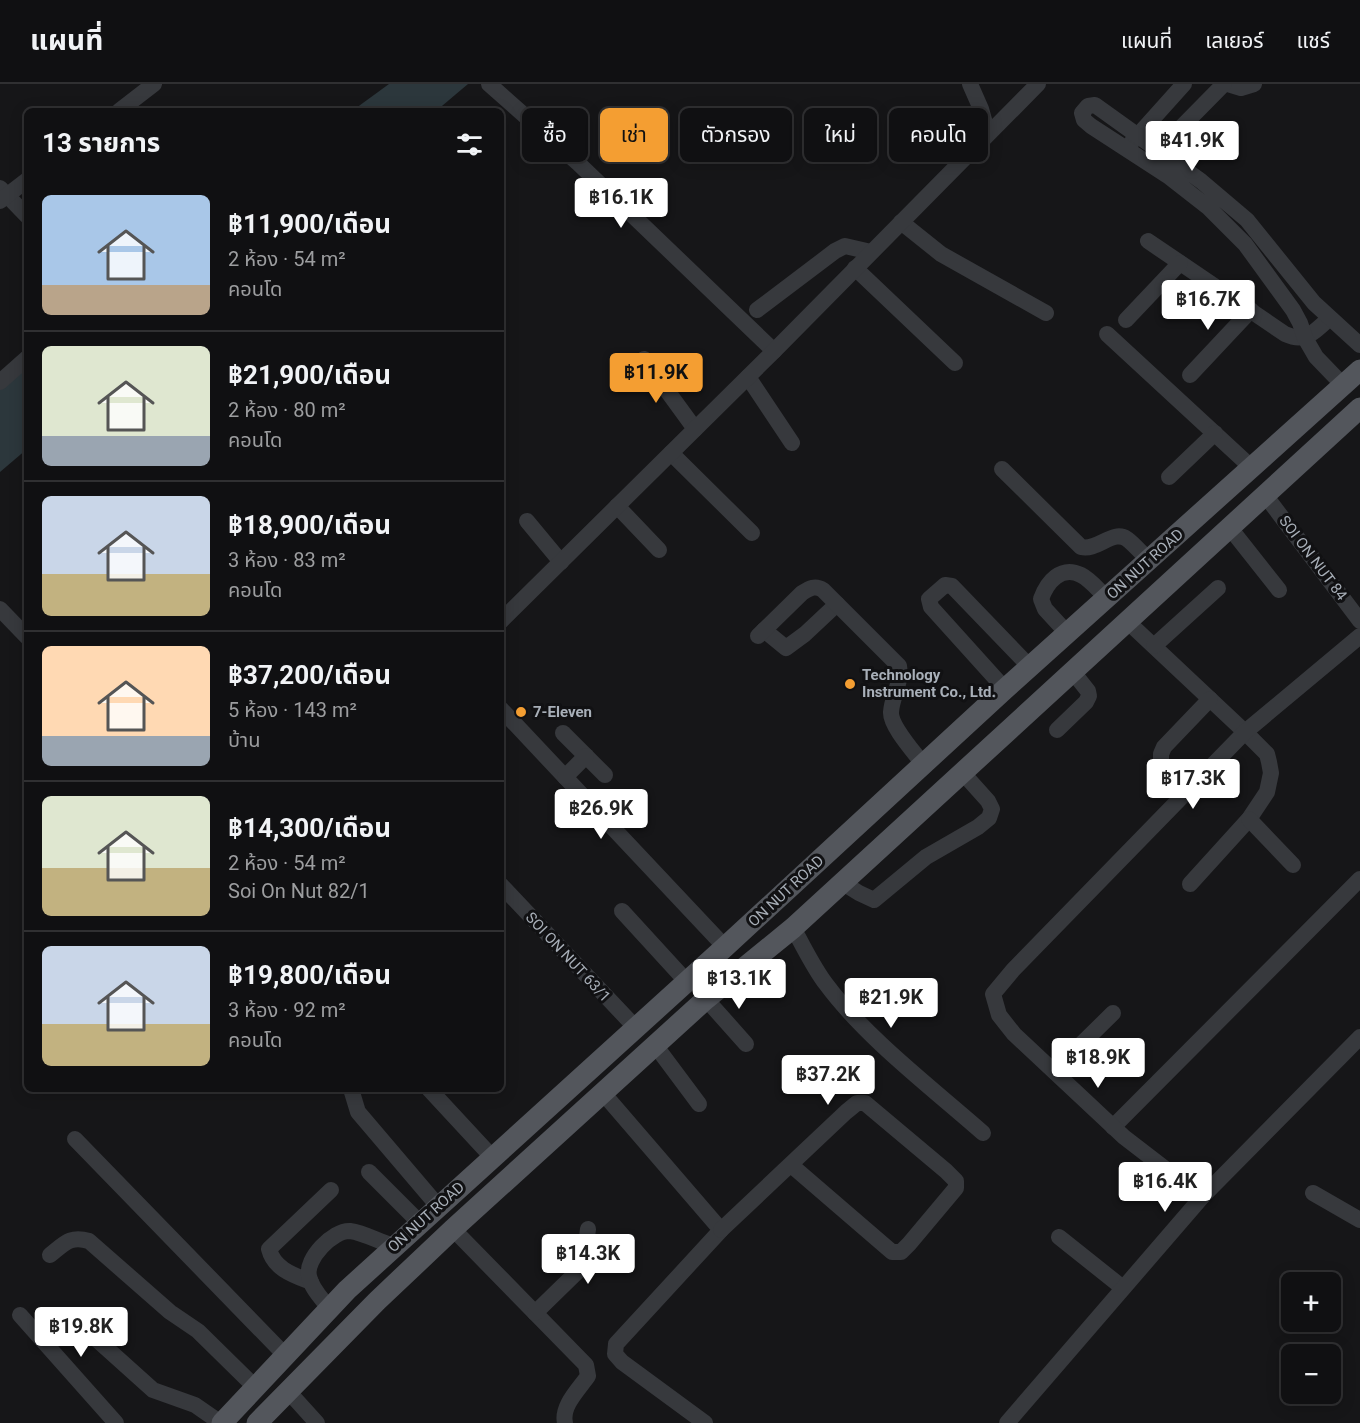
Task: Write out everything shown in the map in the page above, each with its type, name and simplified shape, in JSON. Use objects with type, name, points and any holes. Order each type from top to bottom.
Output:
[{"type":"main road","name":"ON NUT ROAD","points":[[221,1423],[284,1354],[394,1246],[726,947],[1029,667],[1360,369]]},
{"type":"main road","name":"ON NUT ROAD","points":[[257,1423],[453,1229],[706,999],[793,928],[843,883],[1360,408]]},
{"type":"main road","points":[[973,719],[994,743]]},
{"type":"main road","points":[[726,947],[745,968]]},
{"type":"street","points":[[123,108],[154,84]]},
{"type":"street","points":[[489,84],[578,163],[774,351]]},
{"type":"street","points":[[970,84],[981,108]]},
{"type":"street","points":[[988,134],[1038,84]]},
{"type":"street","points":[[1127,149],[1184,84]]},
{"type":"street","points":[[1153,157],[1222,85],[1241,88],[1254,84]]},
{"type":"street","points":[[1342,384],[1316,357],[1293,310],[1245,244],[1153,157],[1138,135],[1095,105],[1088,106],[1082,113],[1084,120],[1091,126],[1127,149],[1153,157],[1201,181],[1258,232],[1314,303],[1360,345]]},
{"type":"street","points":[[504,618],[748,377],[960,162]]},
{"type":"street","points":[[24,182],[2,195],[24,213]]},
{"type":"street","points":[[901,222],[941,254],[1046,313]]},
{"type":"street","points":[[1245,244],[1258,232]]},
{"type":"street","points":[[1148,241],[1296,339],[1305,338],[1330,318]]},
{"type":"street","points":[[757,310],[835,251],[845,246],[871,252]]},
{"type":"street","points":[[1126,320],[1180,263]]},
{"type":"street","points":[[855,268],[955,363]]},
{"type":"street","points":[[1190,375],[1251,310]]},
{"type":"street","points":[[1107,334],[1251,467]]},
{"type":"street","points":[[645,358],[695,429]]},
{"type":"street","points":[[0,382],[24,361]]},
{"type":"street","points":[[748,377],[792,443]]},
{"type":"street","points":[[1169,477],[1215,433]]},
{"type":"street","points":[[671,453],[752,533]]},
{"type":"street","points":[[1002,469],[1081,547],[1097,546],[1115,536],[1121,536],[1128,539],[1149,560]]},
{"type":"street","name":"SOI ON NUT 84","points":[[1266,495],[1360,621]]},
{"type":"street","points":[[617,506],[659,550]]},
{"type":"street","points":[[527,521],[561,562]]},
{"type":"street","points":[[1230,528],[1279,590]]},
{"type":"street","points":[[1068,634],[1045,609],[1041,599],[1044,588],[1052,579],[1064,572],[1076,573],[1083,576],[1107,598]]},
{"type":"street","points":[[1005,689],[931,607],[929,599],[945,585],[952,586],[1029,667]]},
{"type":"street","points":[[837,604],[805,634],[786,648],[761,633],[802,593],[817,587],[837,604],[899,666],[901,676],[891,715],[894,724],[923,765]]},
{"type":"street","points":[[1154,646],[1218,588]]},
{"type":"street","points":[[0,609],[24,634]]},
{"type":"street","points":[[1128,622],[1267,754],[1271,773],[1267,792],[1249,819],[1190,884]]},
{"type":"street","points":[[1202,1197],[1113,1127],[1014,1034],[999,1015],[993,994],[1013,970],[1245,732],[1360,636]]},
{"type":"street","points":[[1057,730],[1086,702],[1089,696],[1088,691],[1073,672]]},
{"type":"street","points":[[1161,772],[1161,754],[1164,747],[1210,699]]},
{"type":"street","points":[[504,712],[726,947]]},
{"type":"street","points":[[563,733],[605,776]]},
{"type":"street","points":[[565,777],[586,756]]},
{"type":"street","points":[[843,883],[874,900],[926,857],[989,819],[992,809],[988,801],[963,772]]},
{"type":"street","points":[[1249,819],[1293,865]]},
{"type":"street","points":[[1113,1127],[1360,879]]},
{"type":"street","name":"SOI ON NUT 63/1","points":[[504,888],[636,1028]]},
{"type":"street","points":[[622,911],[687,982]]},
{"type":"street","points":[[793,928],[813,964],[838,999],[876,1038],[983,1133]]},
{"type":"street","points":[[706,999],[746,1044]]},
{"type":"street","points":[[1054,1071],[1113,1013]]},
{"type":"street","points":[[1007,1423],[1202,1197],[1360,1037]]},
{"type":"street","points":[[655,1046],[699,1104]]},
{"type":"street","points":[[352,1092],[358,1112],[438,1206]]},
{"type":"street","points":[[432,1092],[492,1157]]},
{"type":"street","points":[[603,1093],[722,1230]]},
{"type":"street","points":[[705,1423],[622,1362],[615,1354],[616,1344],[722,1230],[790,1165],[852,1107],[857,1103],[865,1103],[956,1181],[956,1188],[901,1252],[892,1252],[790,1165]]},
{"type":"street","points":[[75,1139],[284,1354]]},
{"type":"street","points":[[369,1172],[420,1223]]},
{"type":"street","points":[[311,1282],[284,1272],[268,1249],[331,1190]]},
{"type":"street","points":[[1313,1192],[1360,1220]]},
{"type":"street","points":[[453,1229],[586,1365],[588,1376],[566,1407],[565,1423]]},
{"type":"street","points":[[535,1313],[578,1271],[584,1260],[588,1229]]},
{"type":"street","points":[[329,1308],[308,1275],[310,1263],[321,1248],[341,1232],[348,1231],[394,1246]]},
{"type":"street","points":[[1059,1237],[1123,1288]]},
{"type":"street","points":[[50,1255],[70,1240],[79,1238],[89,1241],[170,1312],[198,1331],[255,1387]]},
{"type":"street","points":[[20,1315],[117,1423]]},
{"type":"street","points":[[94,1337],[153,1390],[195,1405],[221,1423]]},
{"type":"street","points":[[288,1390],[317,1423]]},
{"type":"shaded area","points":[[389,84],[468,84],[440,108],[356,108]]},
{"type":"shaded area","points":[[24,367],[24,452],[0,472],[0,388]]},
{"type":"place","name":"Technology Instrument Co., Ltd.","points":[[850,684]]},
{"type":"place","name":"7-Eleven","points":[[521,712]]}]
